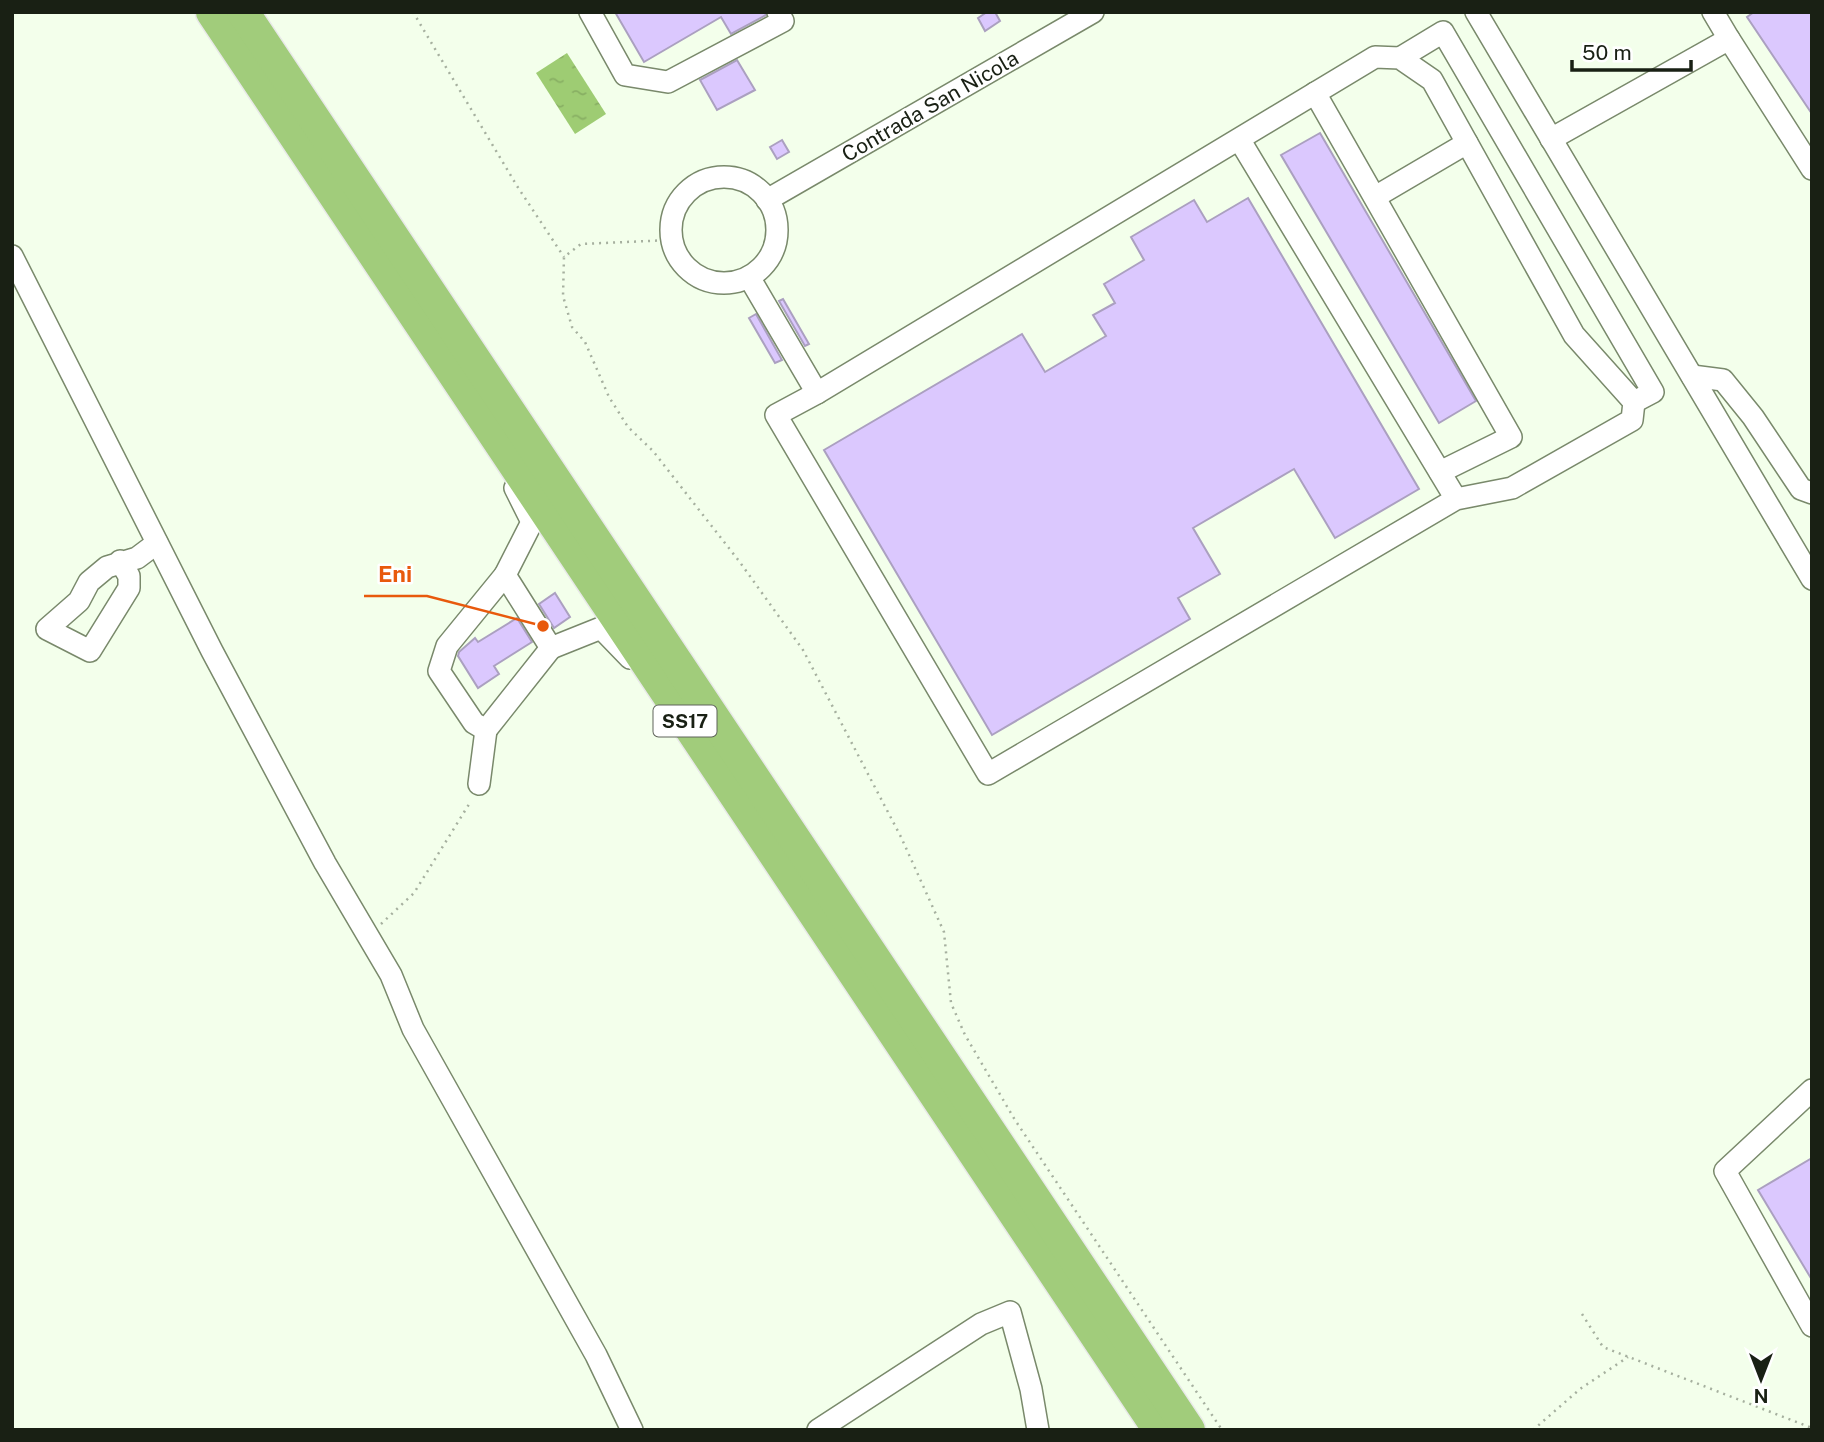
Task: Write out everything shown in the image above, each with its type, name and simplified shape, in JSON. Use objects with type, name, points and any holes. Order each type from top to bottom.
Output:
[{"type":"highway","name":"SS17","points":[[212,12],[1159,1430]]},
{"type":"highway","name":"SS17","points":[[243,12],[1189,1430]]},
{"type":"street","points":[[590,12],[625,75],[668,82],[783,21],[778,12]]},
{"type":"street","name":"Contrada San Nicola","points":[[767,200],[1093,12]]},
{"type":"street","points":[[1476,12],[1812,579]]},
{"type":"street","points":[[1551,139],[1724,22],[1812,169]]},
{"type":"street","points":[[1400,58],[1443,32],[1653,392],[1634,402]]},
{"type":"street","points":[[1375,57],[1400,58],[1432,80],[1574,335],[1634,402],[1632,420],[1512,488],[1456,499],[988,774],[776,415],[817,393],[1375,57]]},
{"type":"street","points":[[1315,93],[1511,437],[1440,472]]},
{"type":"street","points":[[1239,139],[1456,499]]},
{"type":"street","points":[[1375,197],[1467,143]]},
{"type":"street","points":[[727,177],[742,180],[767,200],[773,211],[777,236],[768,260],[749,277],[725,283],[701,278],[681,263],[671,240],[671,224],[675,209],[696,185],[727,177]]},
{"type":"street","points":[[12,256],[157,543],[325,863],[391,975],[413,1029],[596,1355],[632,1430]]},
{"type":"street","points":[[749,277],[817,393]]},
{"type":"street","points":[[1692,376],[1723,380],[1753,417],[1801,489],[1812,493]]},
{"type":"street","points":[[466,393],[532,522],[505,575],[447,646],[439,671],[474,723],[486,730]]},
{"type":"street","points":[[120,561],[137,558],[157,543]]},
{"type":"street","points":[[505,575],[551,648]]},
{"type":"street","points":[[479,784],[486,730],[551,648],[601,628],[675,706]]},
{"type":"street","points":[[1812,1090],[1725,1171],[1812,1326]]},
{"type":"street","points":[[818,1430],[981,1324],[1010,1312],[1031,1389],[1038,1430]]},
{"type":"path","points":[[414,12],[517,186],[564,257],[563,296],[572,327],[585,342],[609,397],[628,427],[653,451],[739,561],[803,650],[901,837],[944,932],[951,1003],[965,1035],[1015,1120],[1222,1430]]},
{"type":"path","points":[[564,257],[581,244],[671,240]]},
{"type":"path","points":[[368,936],[414,893],[460,822],[479,784]]},
{"type":"path","points":[[1581,1314],[1603,1347],[1812,1429]]},
{"type":"path","points":[[1532,1430],[1580,1389],[1628,1357]]},
{"type":"water","points":[[567,53],[606,114],[575,134],[536,73]]},
{"type":"building","points":[[615,12],[765,12],[766,15],[731,34],[721,17],[644,62]]},
{"type":"building","points":[[987,12],[995,12],[1000,21],[985,31],[978,18]]},
{"type":"building","points":[[1754,12],[1812,12],[1812,114],[1747,17]]},
{"type":"building","points":[[737,60],[755,90],[717,110],[700,80]]},
{"type":"building","points":[[1320,133],[1476,401],[1439,423],[1281,155]]},
{"type":"building","points":[[782,140],[789,152],[777,159],[770,147]]},
{"type":"building","points":[[1248,198],[1419,489],[1335,538],[1294,469],[1193,528],[1220,574],[1178,598],[1190,619],[992,735],[824,450],[1022,334],[1045,372],[1106,336],[1093,315],[1115,303],[1104,284],[1144,260],[1131,237],[1194,200],[1207,222]]},
{"type":"building","points":[[783,299],[809,344],[805,346],[779,301]]},
{"type":"building","points":[[756,314],[782,360],[775,363],[749,318]]},
{"type":"building","points":[[555,593],[570,617],[554,628],[539,604]]},
{"type":"building","points":[[517,618],[532,642],[494,666],[499,674],[478,688],[458,656],[459,652],[475,638],[478,642]]},
{"type":"building","points":[[1812,1158],[1812,1280],[1758,1190]]},
{"type":"place","name":"Eni","points":[[543,626]]}]
